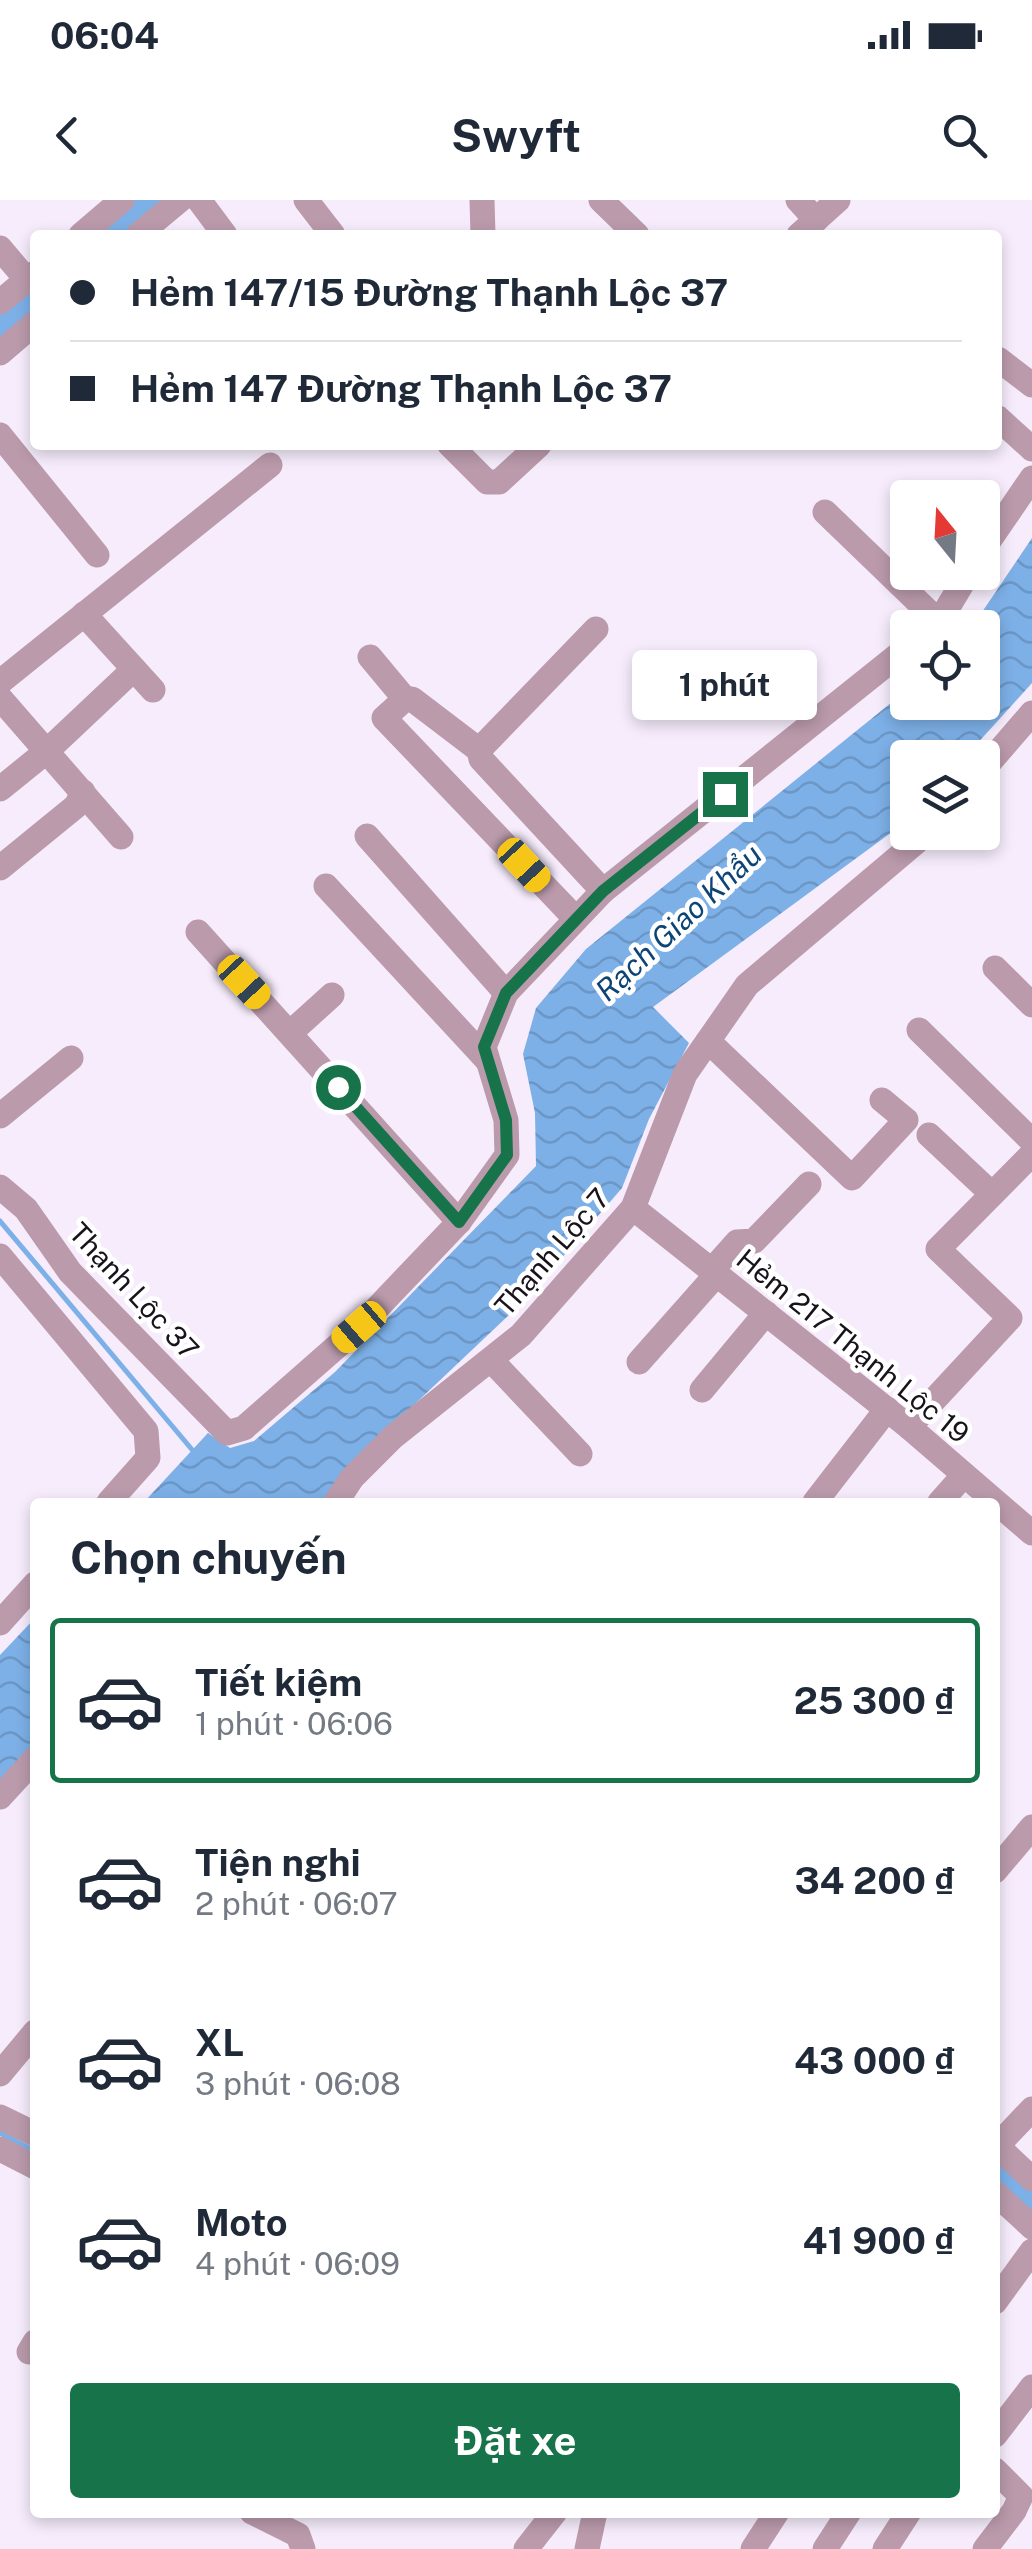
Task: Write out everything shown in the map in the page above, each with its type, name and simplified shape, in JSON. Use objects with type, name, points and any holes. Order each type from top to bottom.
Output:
[{"type":"street","points":[[86,230],[122,200]]},
{"type":"street","points":[[144,230],[180,200]]},
{"type":"street","points":[[199,200],[221,230]]},
{"type":"street","points":[[306,200],[328,230]]},
{"type":"street","points":[[482,200],[483,230]]},
{"type":"street","points":[[601,200],[632,230]]},
{"type":"street","points":[[798,200],[810,230],[838,200]]},
{"type":"street","points":[[0,248],[30,276]]},
{"type":"street","points":[[0,302],[30,278]]},
{"type":"street","points":[[0,353],[30,327]]},
{"type":"street","points":[[1002,362],[1032,385]]},
{"type":"street","points":[[1002,422],[1032,448]]},
{"type":"street","points":[[0,435],[97,555]]},
{"type":"street","points":[[455,450],[492,484],[500,482],[534,450]]},
{"type":"street","points":[[0,682],[270,465]]},
{"type":"street","points":[[1000,525],[1032,478]]},
{"type":"street","points":[[826,512],[921,610]]},
{"type":"street","points":[[84,614],[153,690]]},
{"type":"street","points":[[479,750],[596,629]]},
{"type":"street","points":[[370,657],[405,698]]},
{"type":"street","points":[[198,932],[459,1222],[507,1155],[506,1120],[484,1047],[506,993],[603,891],[890,661]]},
{"type":"street","points":[[0,789],[47,751],[134,669]]},
{"type":"street","points":[[0,698],[121,837]]},
{"type":"street","points":[[574,918],[450,784],[388,726],[385,716],[405,698],[412,698],[479,750],[481,759],[603,891]]},
{"type":"street","points":[[1000,750],[1032,713]]},
{"type":"street","points":[[0,868],[76,806],[83,792]]},
{"type":"street","points":[[366,836],[506,993]]},
{"type":"street","name":"Thạnh Lộc 7","points":[[339,1498],[352,1478],[393,1437],[521,1335],[633,1208],[686,1074],[747,985],[907,850]]},
{"type":"street","points":[[326,886],[488,1060]]},
{"type":"street","points":[[995,968],[1032,1004]]},
{"type":"street","points":[[290,1032],[332,995]]},
{"type":"street","points":[[919,1030],[1032,1142]]},
{"type":"street","points":[[708,1041],[852,1178],[906,1120],[882,1100]]},
{"type":"street","points":[[0,1116],[70,1058]]},
{"type":"street","points":[[929,1136],[992,1194]]},
{"type":"street","points":[[909,1427],[1010,1318],[938,1250],[1032,1154]]},
{"type":"street","points":[[639,1362],[737,1242],[754,1241],[809,1184]]},
{"type":"street","name":"Thạnh Lộc 37","points":[[0,1188],[26,1209],[70,1272],[227,1433],[244,1428],[359,1327],[459,1222]]},
{"type":"street","name":"Hẻm 217 Thạnh Lộc 19","points":[[633,1208],[720,1264],[766,1314],[992,1498]]},
{"type":"street","points":[[0,1256],[146,1431],[148,1458],[113,1498]]},
{"type":"street","points":[[702,1390],[766,1314]]},
{"type":"street","points":[[490,1360],[580,1454]]},
{"type":"street","points":[[818,1498],[887,1409]]},
{"type":"street","points":[[943,1498],[964,1474]]},
{"type":"street","name":"Hẻm 217 Thạnh Lộc 19","points":[[1000,1505],[1032,1533]]},
{"type":"street","points":[[5,1606],[30,1588]]},
{"type":"street","points":[[0,1798],[30,1765]]},
{"type":"street","points":[[1000,1865],[1032,1827]]},
{"type":"street","points":[[0,2074],[30,2038]]},
{"type":"street","points":[[1000,2141],[1032,2109]]},
{"type":"street","points":[[0,2117],[30,2126]]},
{"type":"street","points":[[0,2149],[30,2164]]},
{"type":"street","points":[[1000,2149],[1032,2180]]},
{"type":"street","points":[[1000,2198],[1032,2228]]},
{"type":"street","points":[[1000,2295],[1032,2251]]},
{"type":"street","points":[[1000,2429],[1032,2387]]},
{"type":"street","points":[[985,2549],[1014,2512],[1021,2496],[1000,2475]]},
{"type":"street","points":[[264,2518],[298,2536],[303,2549]]},
{"type":"street","points":[[526,2549],[550,2518]]},
{"type":"street","points":[[587,2549],[594,2518]]},
{"type":"street","points":[[753,2549],[763,2518]]},
{"type":"street","points":[[825,2549],[845,2518]]},
{"type":"street","points":[[884,2549],[905,2518]]},
{"type":"water","points":[[1032,538],[1032,683],[1000,718],[1000,610],[983,610]]},
{"type":"water","name":"Rạch Giao Khẩu","points":[[890,704],[890,720],[998,720],[980,740],[890,740],[890,833],[653,1007],[689,1043],[649,1119],[622,1188],[529,1296],[342,1473],[326,1498],[148,1498],[208,1433],[230,1448],[254,1441],[335,1372],[536,1166],[535,1113],[523,1054],[536,1008],[586,949]]},
{"type":"water","points":[[30,1623],[30,1754],[0,1789],[0,1655]]},
{"type":"waterway","points":[[114,230],[150,200]]},
{"type":"waterway","points":[[0,325],[30,300]]},
{"type":"waterway","points":[[0,1221],[194,1452]]},
{"type":"waterway","points":[[0,2133],[30,2148]]},
{"type":"waterway","points":[[1000,2177],[1032,2207]]},
{"type":"route","points":[[338,1087],[459,1222],[507,1155],[506,1120],[484,1047],[506,993],[603,891],[725,794]]}]
